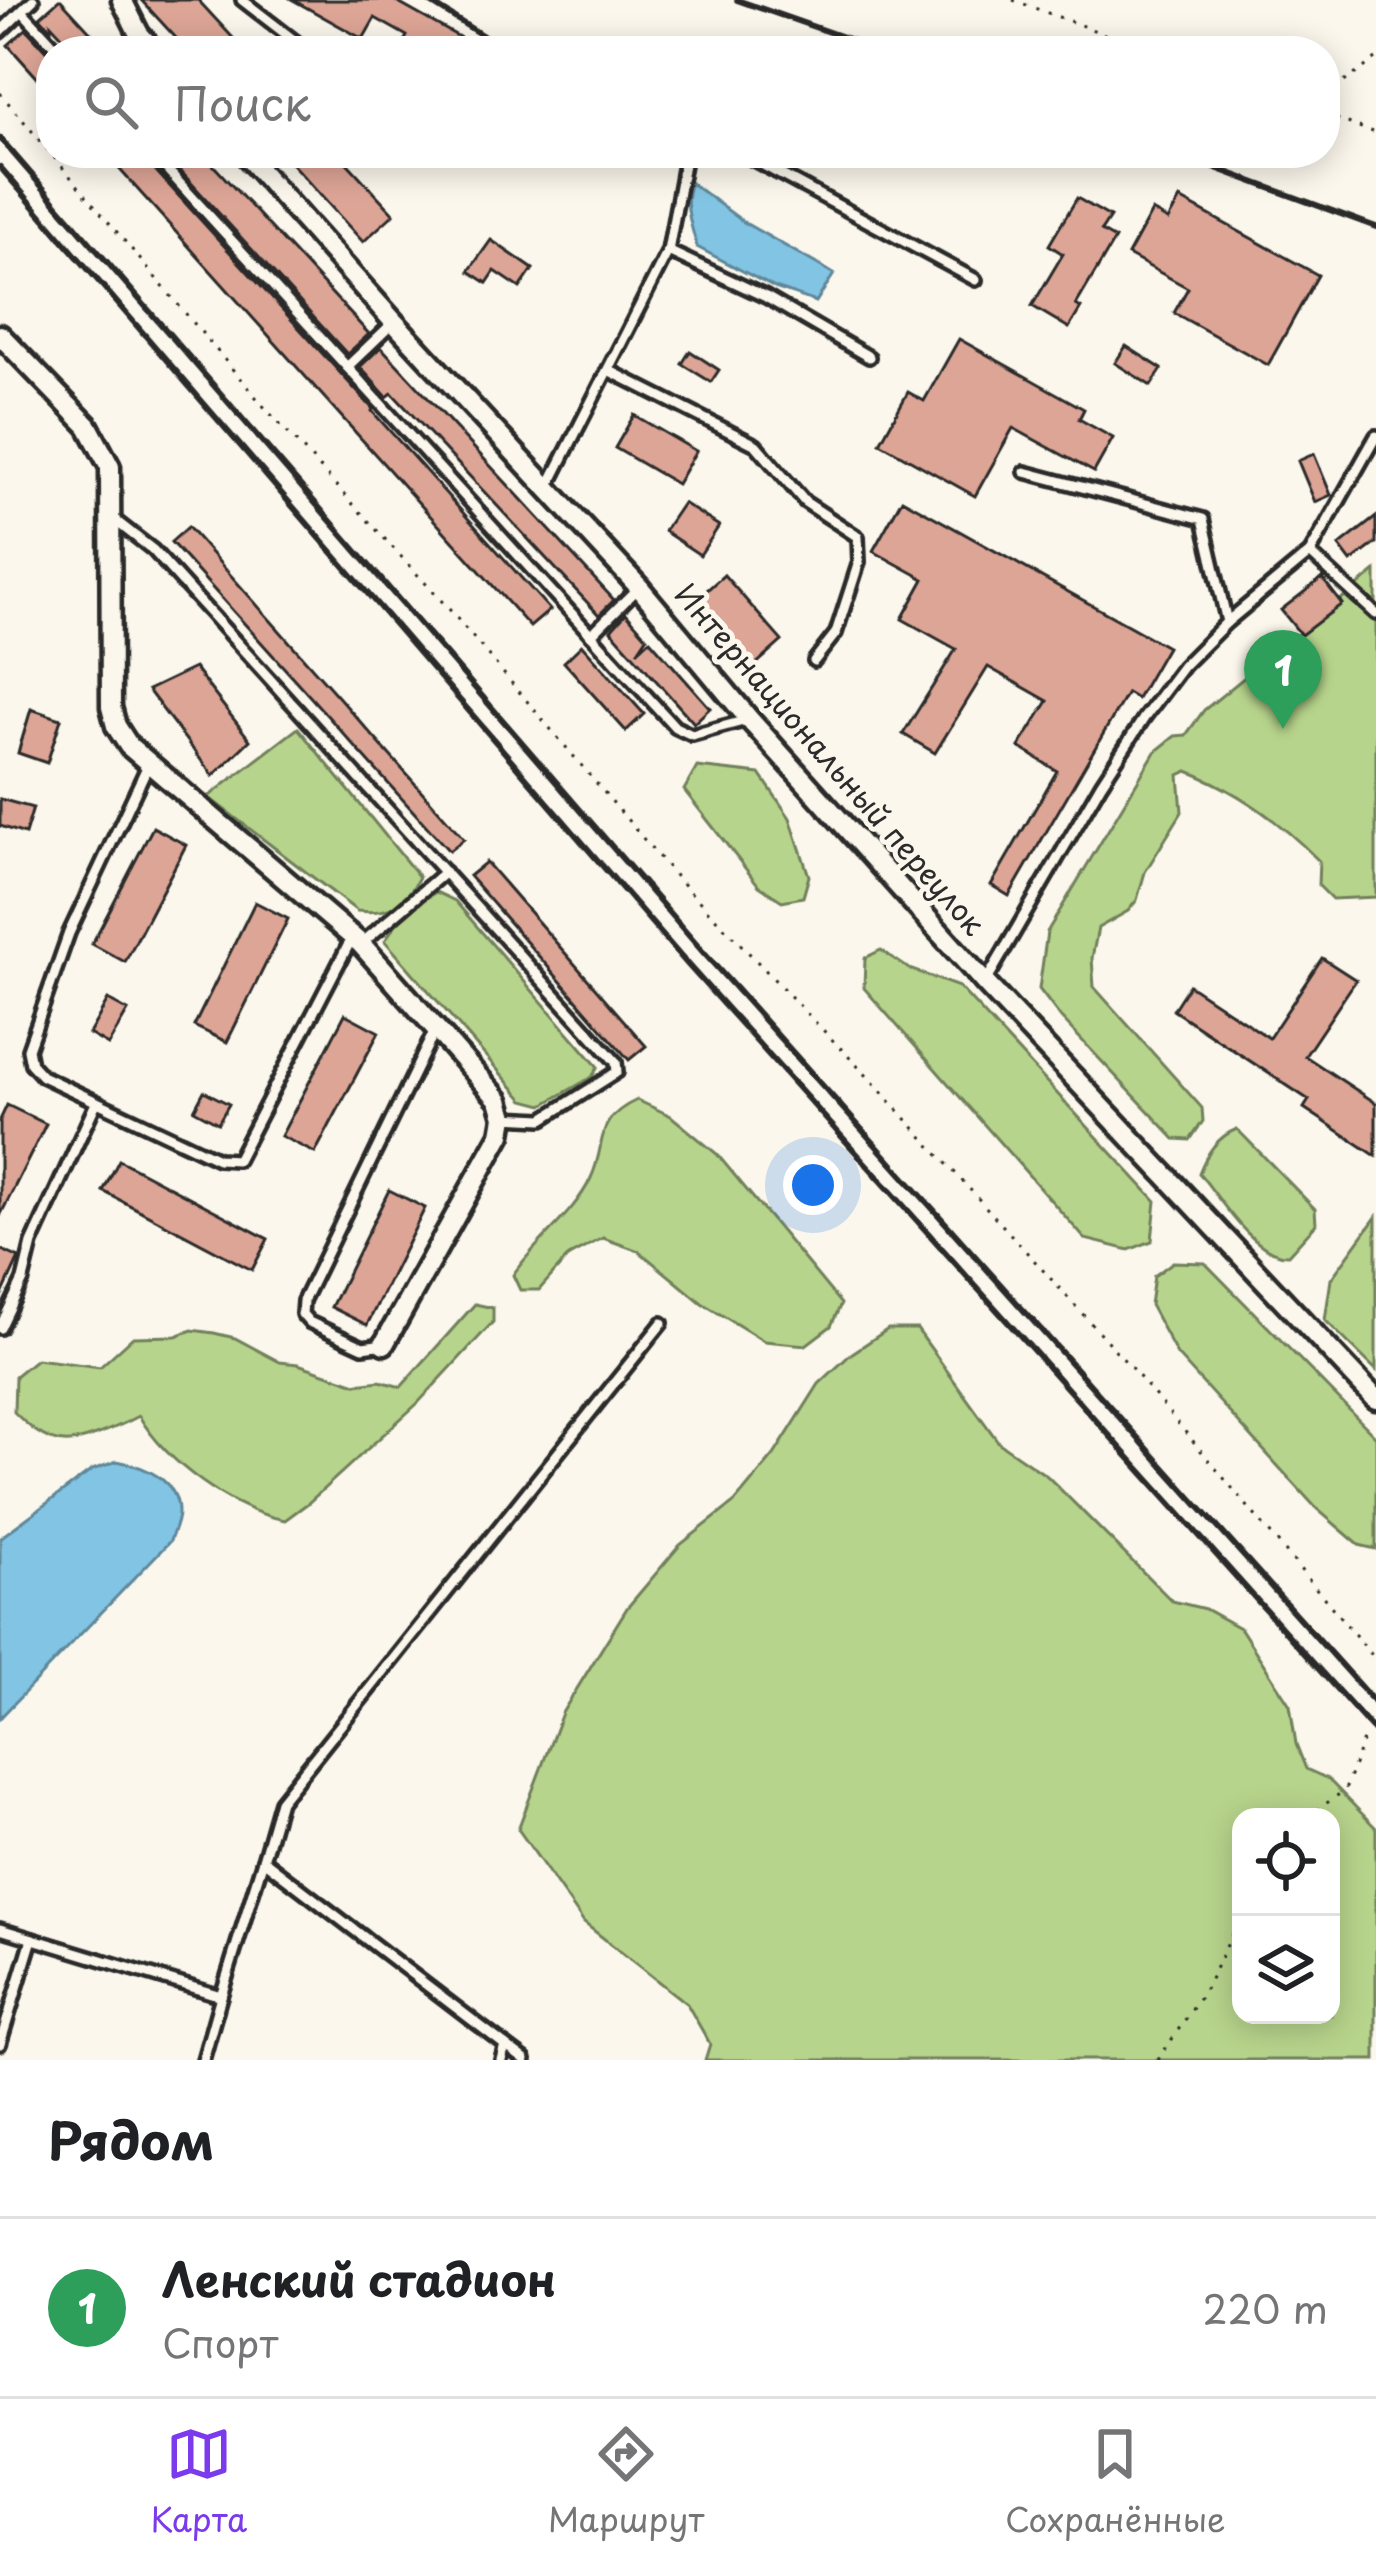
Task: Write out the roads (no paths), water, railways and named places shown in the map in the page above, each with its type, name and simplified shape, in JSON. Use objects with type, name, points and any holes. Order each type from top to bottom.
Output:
[{"type":"street","points":[[122,0],[142,36]]},
{"type":"street","name":"Интернациональный переулок","points":[[257,168],[638,587],[985,983],[1376,1399]]},
{"type":"street","points":[[0,335],[88,426],[110,467],[111,707],[129,746],[357,940],[499,1100],[505,1117],[501,1134],[385,1345]]},
{"type":"lane","points":[[0,32],[34,0]]},
{"type":"lane","points":[[242,0],[289,36]]},
{"type":"lane","points":[[22,11],[45,36]]},
{"type":"lane","points":[[166,168],[675,727],[692,734],[749,719]]},
{"type":"lane","points":[[547,489],[668,251],[683,168]]},
{"type":"lane","points":[[769,168],[976,280]]},
{"type":"lane","points":[[668,251],[766,297],[869,357]]},
{"type":"lane","points":[[346,367],[394,322]]},
{"type":"lane","points":[[608,370],[755,445],[805,502],[858,536],[859,562],[836,633],[814,661]]},
{"type":"lane","points":[[985,983],[1144,718],[1183,666],[1227,622],[1310,554],[1376,436]]},
{"type":"lane","points":[[1025,472],[1203,519],[1227,622]]},
{"type":"lane","points":[[112,518],[153,550],[616,1061],[617,1072],[543,1119],[505,1117]]},
{"type":"lane","points":[[1310,554],[1376,614]]},
{"type":"lane","points":[[591,635],[638,587]]},
{"type":"lane","points":[[149,763],[68,932],[28,1049],[31,1064],[42,1076],[218,1159],[236,1160],[357,940],[445,872]]},
{"type":"lane","points":[[385,1345],[363,1347],[309,1322],[302,1314],[303,1301],[436,1028]]},
{"type":"lane","points":[[0,1328],[22,1280],[32,1243],[96,1102]]},
{"type":"lane","points":[[203,2060],[280,1802],[662,1323]]},
{"type":"lane","points":[[263,1860],[525,2060]]},
{"type":"lane","points":[[0,1929],[221,1996]]},
{"type":"lane","points":[[0,2044],[32,1939]]},
{"type":"lane","points":[[500,2060],[505,2044]]},
{"type":"water","points":[[691,183],[745,223],[834,274],[816,302],[775,288],[697,247],[688,206]]},
{"type":"water","points":[[117,1461],[158,1476],[173,1492],[178,1513],[170,1541],[0,1718],[0,1538],[92,1470]]},
{"type":"railway","points":[[426,0],[483,36]]},
{"type":"railway","points":[[737,0],[840,36]]},
{"type":"railway","points":[[0,138],[703,952],[1376,1704]]},
{"type":"railway","points":[[0,167],[688,965],[1376,1733]]},
{"type":"railway","points":[[1216,168],[1376,227]]},
{"type":"place","name":"Ленский стадион","points":[[1283,729]]}]
